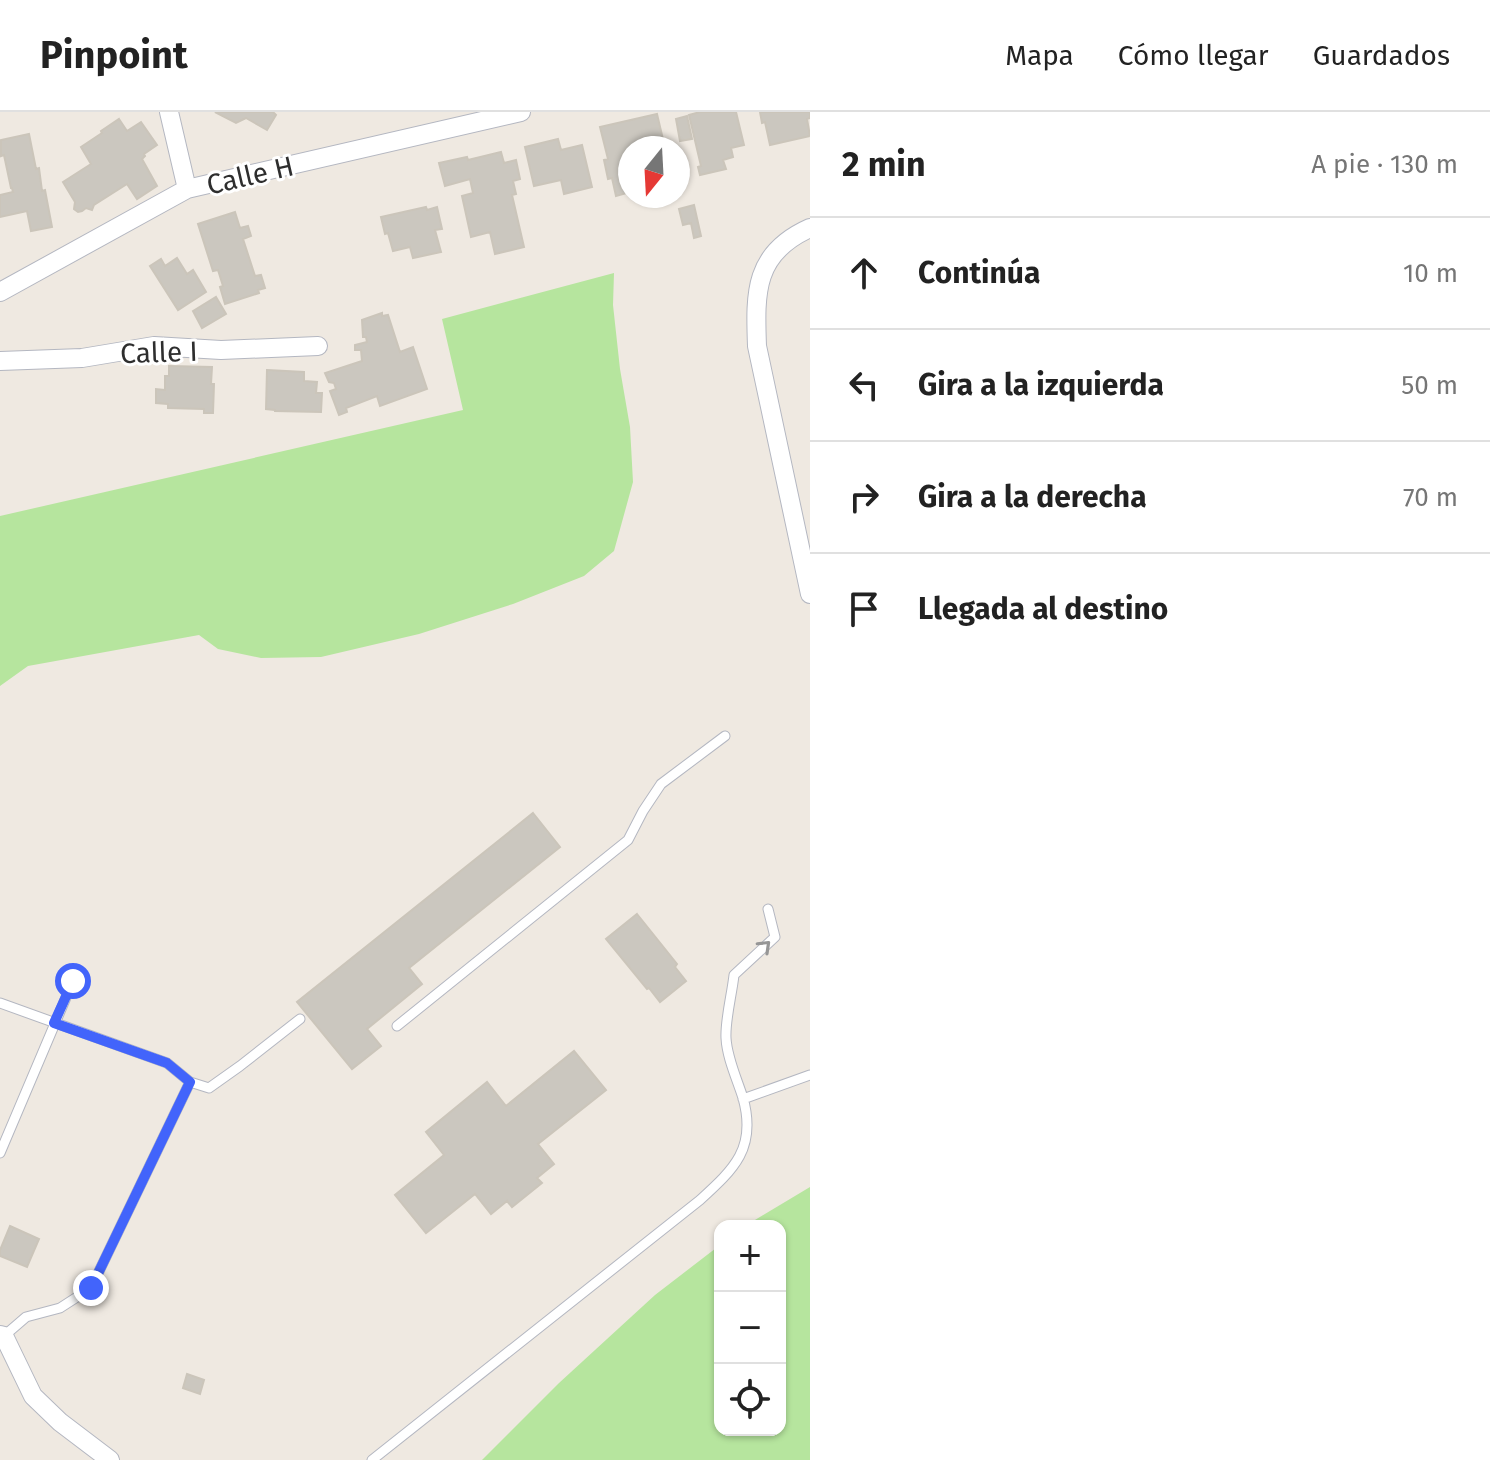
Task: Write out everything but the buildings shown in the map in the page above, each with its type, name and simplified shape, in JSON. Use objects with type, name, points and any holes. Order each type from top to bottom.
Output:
[{"type":"street","points":[[169,112],[187,189]]},
{"type":"street","name":"Calle H","points":[[0,292],[187,189],[521,112]]},
{"type":"street","points":[[810,228],[778,248],[767,261],[756,316],[757,346],[810,594]]},
{"type":"street","name":"Calle I","points":[[0,361],[82,358],[154,346],[221,350],[318,346]]},
{"type":"street","points":[[2,1336],[33,1396],[60,1422],[110,1460]]},
{"type":"lane","points":[[397,1026],[628,840],[661,784],[725,736]]},
{"type":"lane","points":[[372,1460],[688,1210],[725,1178],[741,1157],[747,1125],[726,1038],[734,975],[775,937],[768,909]]},
{"type":"lane","points":[[0,1153],[73,981]]},
{"type":"lane","points":[[0,1003],[167,1063],[190,1082],[209,1088],[300,1019]]},
{"type":"lane","points":[[743,1099],[810,1075]]},
{"type":"lane","points":[[2,1336],[26,1317],[60,1308],[91,1288],[190,1082]]},
{"type":"green space","points":[[614,273],[613,305],[630,427],[633,482],[614,551],[584,576],[513,604],[419,634],[321,657],[261,658],[218,649],[199,635],[28,666],[0,686],[0,516],[463,410],[442,319]]},
{"type":"green space","points":[[810,1187],[810,1460],[482,1460],[559,1383],[655,1295],[714,1250],[714,1436],[786,1436],[786,1220],[755,1220]]},
{"type":"route","points":[[73,981],[54,1023],[167,1063],[190,1082],[91,1288]]}]
